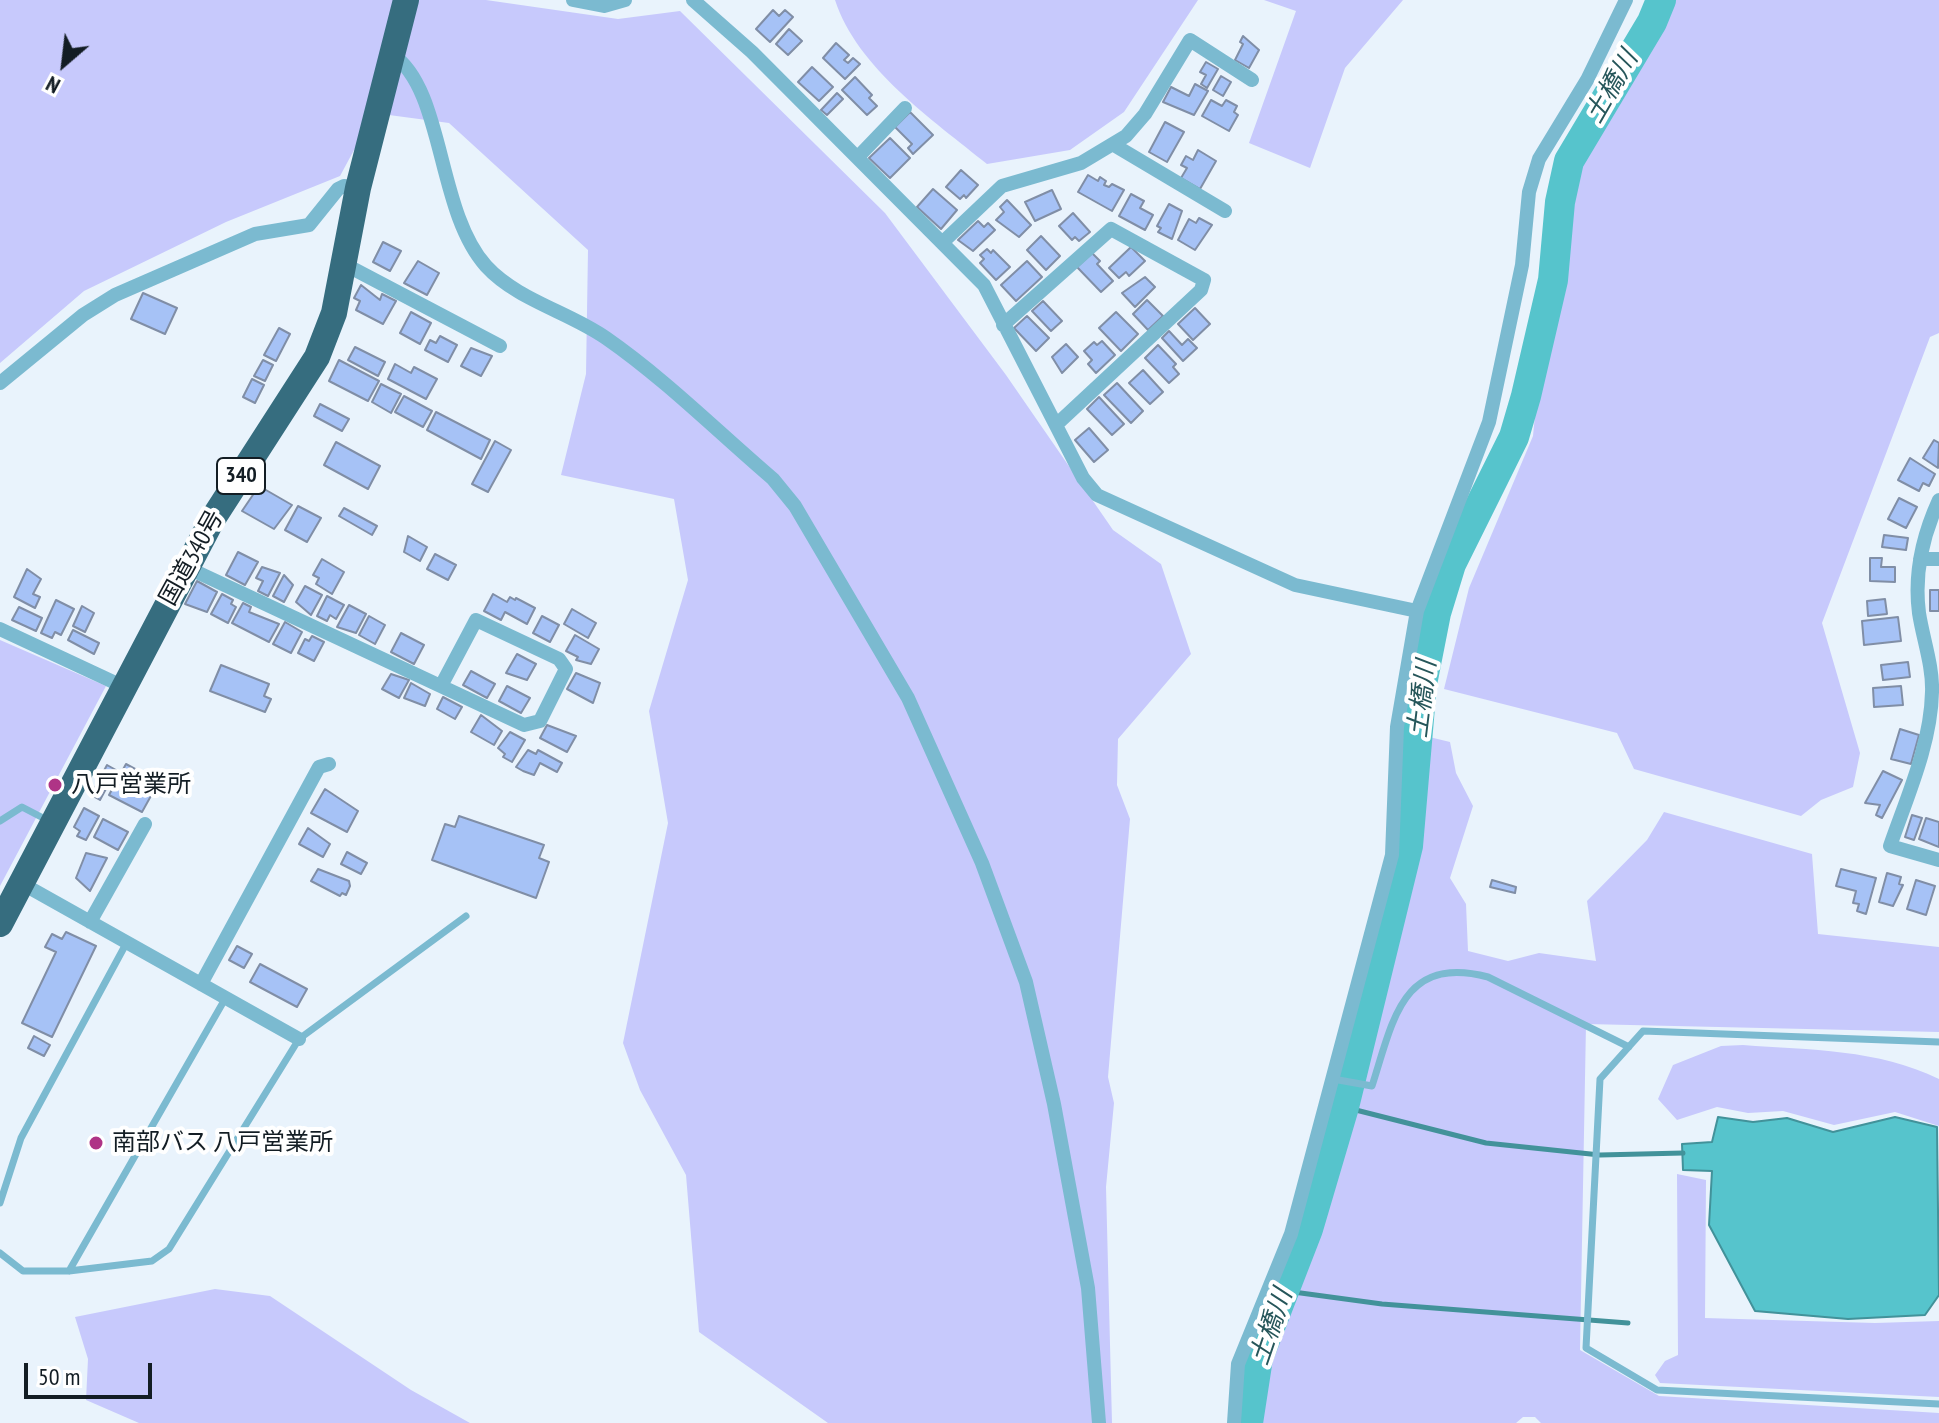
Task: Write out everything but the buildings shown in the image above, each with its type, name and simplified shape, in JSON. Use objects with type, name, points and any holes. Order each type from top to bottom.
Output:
[{"type":"highway","name":"国道340号","points":[[0,924],[122,686],[212,520],[317,357],[334,313],[346,265],[358,188],[406,0]]},
{"type":"street","points":[[573,0],[604,6],[625,0]]},
{"type":"street","points":[[693,0],[752,52],[984,285],[1083,478],[1097,495],[1295,585],[1417,611]]},
{"type":"street","points":[[1234,1423],[1238,1364],[1291,1234],[1392,855],[1397,727],[1417,611],[1489,422],[1522,265],[1529,192],[1539,159],[1587,80],[1626,0]]},
{"type":"street","points":[[943,242],[1002,186],[1081,163],[1114,145],[1145,114],[1190,40],[1252,80]]},
{"type":"street","points":[[392,54],[407,64],[420,89],[459,223],[487,267],[505,282],[605,337],[773,479],[802,517],[908,698],[982,863],[1026,982],[1054,1104],[1088,1288],[1099,1423]]},
{"type":"street","points":[[858,157],[905,108]]},
{"type":"street","points":[[1114,145],[1225,211]]},
{"type":"street","points":[[0,383],[83,315],[115,295],[240,239],[309,225],[338,189],[344,186],[358,188]]},
{"type":"street","points":[[1003,325],[1111,229],[1204,280],[1201,290],[1056,425]]},
{"type":"street","points":[[346,265],[500,346]]},
{"type":"street","points":[[1939,500],[1926,528],[1920,559],[1919,610],[1936,692],[1925,741],[1890,846],[1939,860]]},
{"type":"street","points":[[1920,559],[1939,559]]},
{"type":"street","points":[[186,567],[441,686],[531,726],[540,721],[566,669],[559,659],[476,620],[441,686]]},
{"type":"street","points":[[0,629],[122,686]]},
{"type":"street","points":[[201,984],[319,767],[329,764]]},
{"type":"street","points":[[90,922],[145,824]]},
{"type":"street","points":[[21,883],[299,1039]]},
{"type":"lane","points":[[0,821],[22,807],[52,823]]},
{"type":"lane","points":[[0,1253],[23,1271],[69,1271],[152,1261],[169,1249],[299,1039],[466,916]]},
{"type":"lane","points":[[0,1203],[21,1138],[127,942]]},
{"type":"lane","points":[[1331,1079],[1372,1086],[1395,1013],[1425,977],[1444,972],[1464,971],[1488,977],[1629,1047]]},
{"type":"lane","points":[[69,1271],[226,998]]},
{"type":"lane","points":[[1939,1042],[1643,1031],[1600,1079],[1586,1348],[1657,1390],[1939,1404]]},
{"type":"shaded area","points":[[0,0],[486,0],[618,19],[680,11],[885,213],[1006,375],[1113,530],[1161,564],[1191,654],[1118,739],[1117,785],[1130,819],[1108,1077],[1114,1103],[1106,1187],[1112,1423],[828,1423],[699,1332],[686,1175],[640,1090],[623,1043],[668,823],[649,711],[688,580],[674,499],[561,475],[586,374],[588,250],[449,123],[374,113],[340,176],[226,222],[84,291],[0,363]]},
{"type":"shaded area","points":[[835,0],[1198,0],[1124,112],[1070,150],[987,164],[921,111],[879,70],[860,48]]},
{"type":"shaded area","points":[[1264,0],[1403,0],[1345,68],[1310,168],[1249,143],[1296,11]]},
{"type":"shaded area","points":[[1664,0],[1939,0],[1939,333],[1930,337],[1822,623],[1860,753],[1853,787],[1821,800],[1801,816],[1634,769],[1617,733],[1444,689],[1469,588],[1533,436],[1553,226],[1582,125]]},
{"type":"shaded area","points":[[0,640],[106,686],[0,886]]},
{"type":"shaded area","points":[[1421,735],[1450,742],[1456,773],[1473,806],[1450,878],[1466,904],[1468,951],[1508,961],[1539,953],[1596,961],[1587,901],[1647,840],[1664,812],[1812,854],[1818,934],[1939,947],[1939,1032],[1586,1024],[1580,1350],[1659,1396],[1939,1413],[1939,1423],[1541,1423],[1535,1417],[1523,1417],[1516,1423],[1254,1423],[1264,1359],[1289,1303],[1348,1123]]},
{"type":"shaded area","points":[[1743,1045],[1868,1056],[1916,1069],[1939,1079],[1939,1126],[1895,1112],[1834,1125],[1783,1111],[1748,1113],[1717,1107],[1677,1120],[1658,1099],[1673,1065],[1721,1046]]},
{"type":"shaded area","points":[[1718,1117],[1753,1122],[1787,1118],[1833,1132],[1895,1117],[1937,1127],[1939,1295],[1925,1315],[1848,1319],[1755,1311],[1709,1225],[1712,1171],[1683,1170],[1682,1144],[1712,1142]]},
{"type":"shaded area","points":[[1677,1174],[1706,1180],[1705,1318],[1875,1323],[1939,1321],[1939,1397],[1660,1383],[1655,1375],[1665,1361],[1678,1355]]},
{"type":"shaded area","points":[[215,1289],[270,1296],[411,1390],[470,1423],[139,1423],[86,1400],[88,1359],[75,1317]]},
{"type":"waterway","name":"土橋川","points":[[1248,1423],[1258,1358],[1308,1229],[1344,1107],[1408,846],[1422,684],[1436,613],[1451,564],[1514,437],[1553,280],[1560,202],[1569,161],[1652,22],[1661,0]]},
{"type":"waterway","points":[[1344,1107],[1486,1143],[1600,1155],[1683,1153]]},
{"type":"waterway","points":[[1286,1291],[1382,1304],[1628,1323]]},
{"type":"place","name":"八戸営業所","points":[[55,785]]},
{"type":"place","name":"南部バス 八戸営業所","points":[[96,1143]]}]
